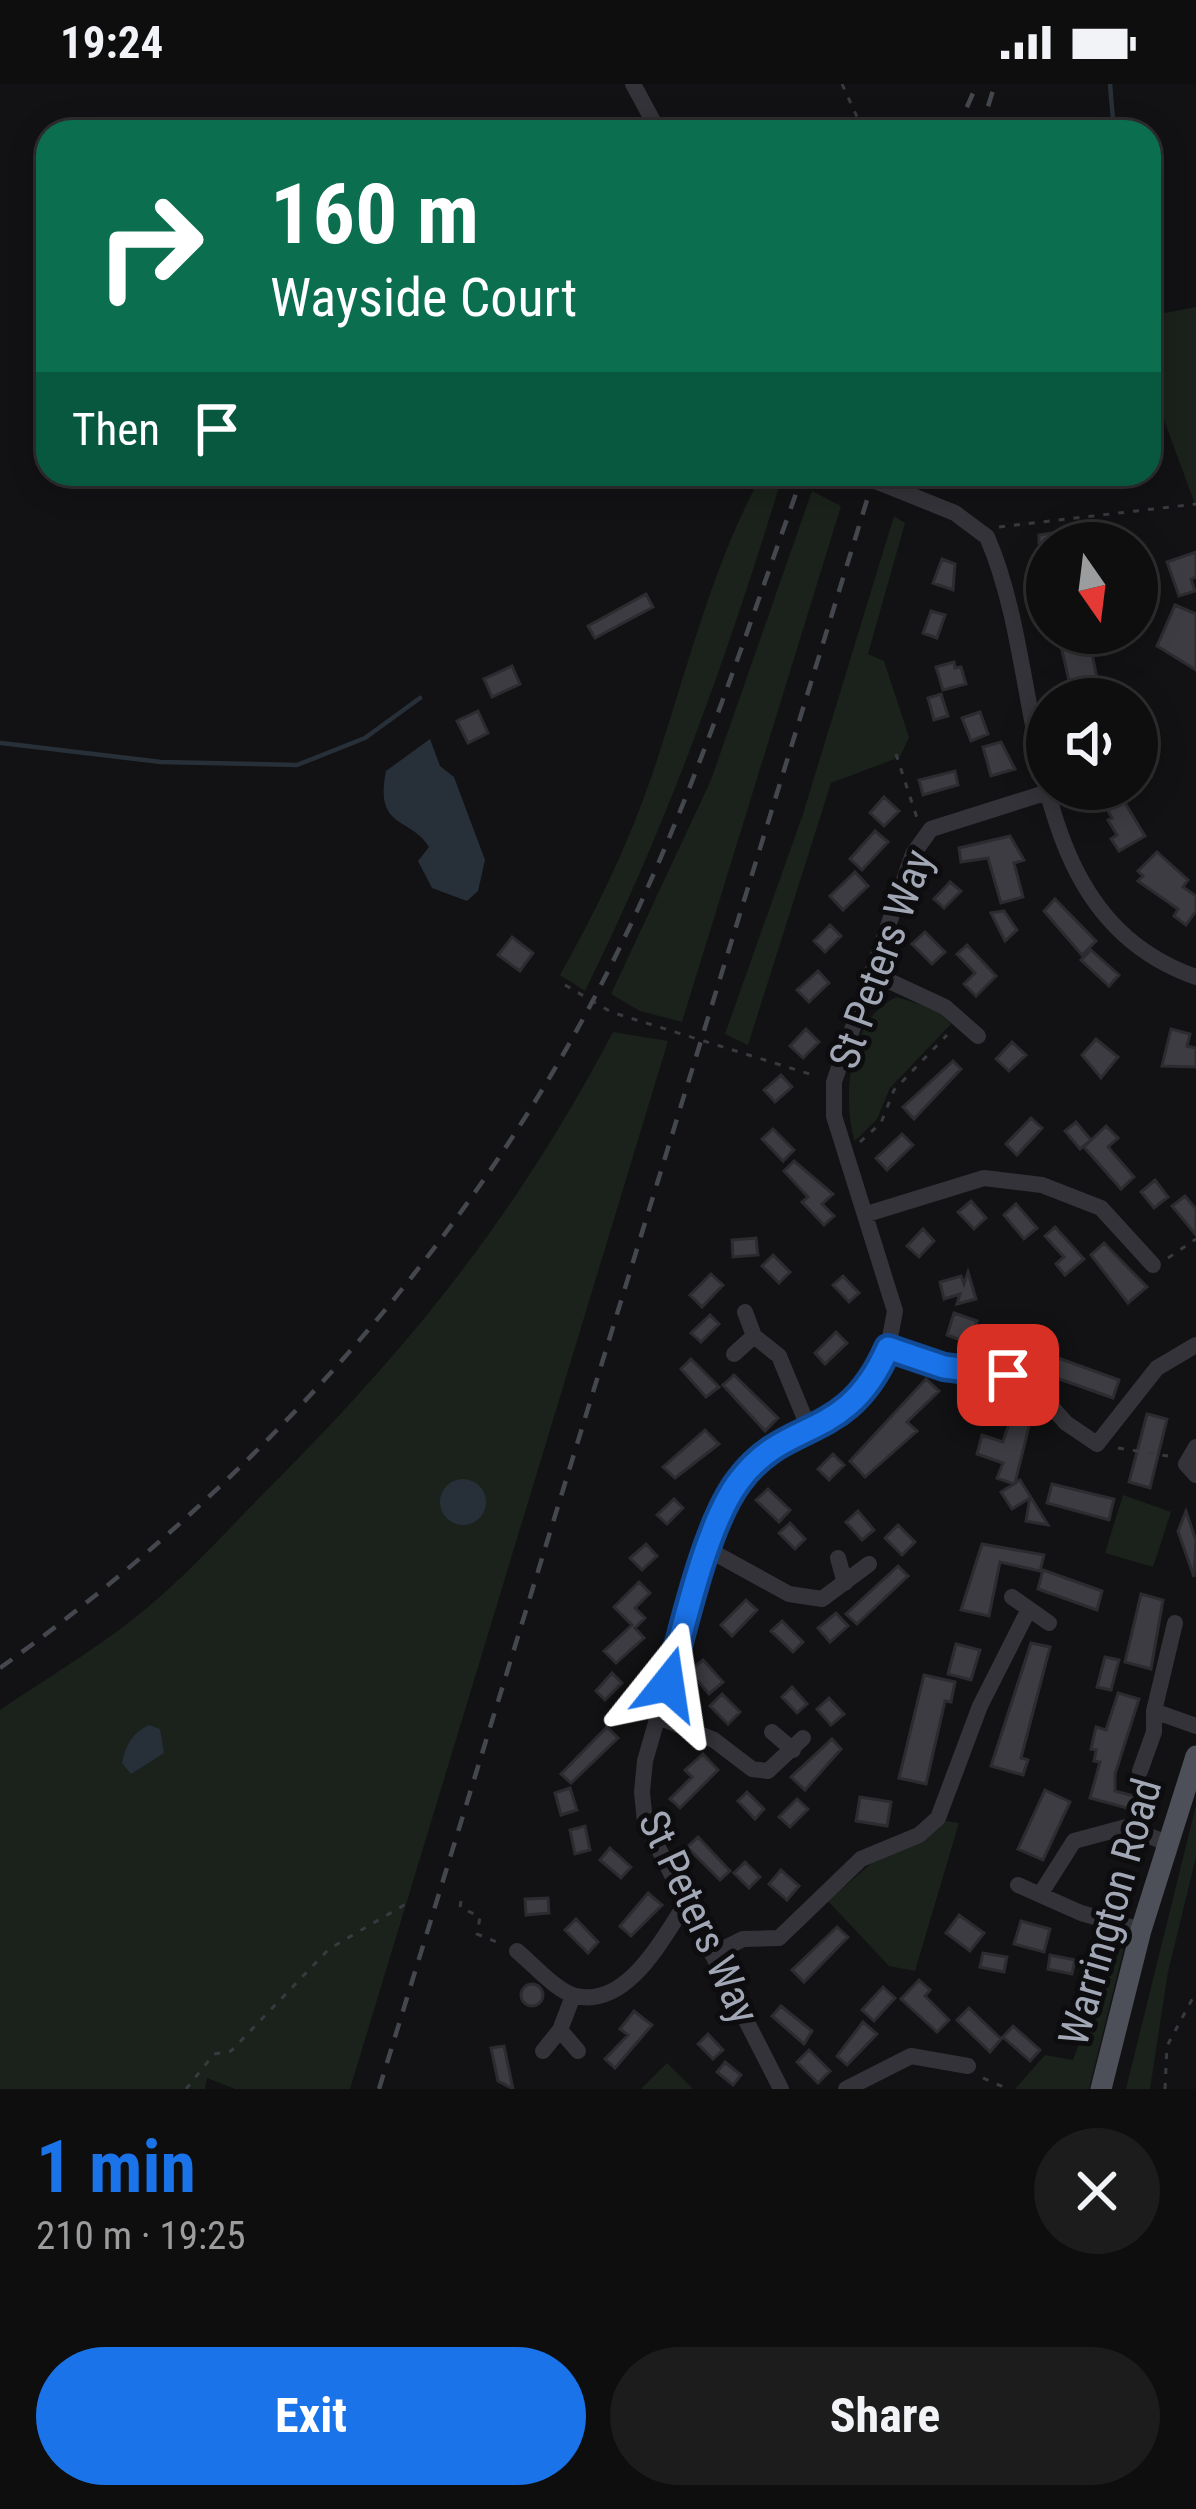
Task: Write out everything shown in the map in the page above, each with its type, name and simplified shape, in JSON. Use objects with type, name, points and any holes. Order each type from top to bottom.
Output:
[{"type":"main road","name":"Warrington Road","points":[[1101,2089],[1141,1930],[1196,1756]]},
{"type":"street","points":[[633,84],[652,120]]},
{"type":"street","points":[[888,486],[955,513],[979,530],[996,557],[1026,693]]},
{"type":"street","name":"St Peters Way","points":[[781,2089],[645,1822],[645,1761],[709,1550],[738,1481],[771,1451],[846,1412],[872,1384],[888,1348],[895,1311],[834,1116],[834,1082],[923,836],[1026,800]]},
{"type":"street","points":[[1053,810],[1066,856],[1097,901],[1156,958],[1196,976]]},
{"type":"street","points":[[872,973],[945,1007],[978,1036]]},
{"type":"street","points":[[867,1214],[984,1178],[1042,1185],[1101,1208],[1153,1265]]},
{"type":"street","points":[[745,1312],[754,1336],[779,1356],[810,1432]]},
{"type":"street","points":[[734,1354],[754,1336]]},
{"type":"street","points":[[888,1348],[944,1367],[1021,1380],[1033,1386],[1066,1423],[1097,1444],[1157,1368],[1196,1345]]},
{"type":"street","points":[[1191,1469],[1196,1447]]},
{"type":"street","points":[[709,1550],[789,1594],[822,1598],[868,1564]]},
{"type":"street","points":[[838,1558],[844,1583]]},
{"type":"street","points":[[1012,1597],[1048,1623]]},
{"type":"street","points":[[713,1954],[743,1939],[779,1938],[861,1859],[919,1835],[938,1817],[980,1706],[1029,1609]]},
{"type":"street","points":[[1140,1771],[1154,1732],[1154,1711],[1175,1623]]},
{"type":"street","points":[[1154,1711],[1196,1726]]},
{"type":"street","points":[[659,1717],[714,1740],[752,1769],[768,1771],[798,1744],[772,1732]]},
{"type":"street","points":[[1041,1893],[1074,1841],[1126,1826],[1167,1843]]},
{"type":"street","points":[[1018,1885],[1081,1912],[1141,1930]]},
{"type":"street","points":[[517,1951],[573,1996],[597,1997],[622,1985],[651,1956],[685,1905]]},
{"type":"street","points":[[543,2050],[560,2030],[573,1996]]},
{"type":"street","points":[[560,2030],[578,2050]]},
{"type":"street","points":[[846,2089],[910,2056],[968,2066]]},
{"type":"path","points":[[842,84],[859,120]]},
{"type":"path","points":[[979,530],[1067,515],[1196,504]]},
{"type":"path","points":[[896,754],[923,836]]},
{"type":"path","points":[[565,985],[611,1012],[834,1082]]},
{"type":"path","points":[[845,1154],[881,1123],[894,1090],[961,1021]]},
{"type":"path","points":[[1153,1265],[1196,1239]]},
{"type":"path","points":[[1097,1444],[1191,1469]]},
{"type":"path","points":[[186,2089],[214,2054],[231,2051],[329,1949],[411,1901]]},
{"type":"path","points":[[461,1901],[460,1907],[480,1917],[477,1934],[517,1951]]},
{"type":"path","points":[[1165,2089],[1167,2046],[1196,1992]]},
{"type":"path","points":[[968,2066],[1008,2089]]},
{"type":"shaded area","points":[[1196,307],[1196,507],[1161,412],[1161,314]]},
{"type":"shaded area","points":[[756,486],[779,486],[695,737],[585,991],[560,975],[633,827],[714,584]]},
{"type":"shaded area","points":[[812,491],[841,506],[682,1022],[640,1011],[611,994],[711,780]]},
{"type":"shaded area","points":[[894,516],[905,523],[868,654],[884,661],[909,737],[900,757],[831,783],[748,1045],[725,1034],[803,814]]},
{"type":"shaded area","points":[[430,739],[440,766],[454,777],[485,860],[478,891],[467,901],[432,888],[418,861],[429,847],[389,813],[385,803],[386,771]]},
{"type":"shaded area","points":[[897,997],[939,1011],[951,1024],[890,1088],[877,1119],[855,1141],[849,1103],[859,1039],[881,1007]]},
{"type":"shaded area","points":[[613,1032],[668,1041],[350,2089],[235,2089],[207,2078],[205,2089],[0,2089],[0,1710],[154,1602],[374,1377],[502,1216]]},
{"type":"shaded area","points":[[463,1479],[480,1485],[486,1502],[480,1519],[463,1525],[446,1519],[440,1502],[446,1485]]},
{"type":"shaded area","points":[[1123,1495],[1171,1512],[1153,1567],[1105,1553]]},
{"type":"shaded area","points":[[149,1725],[160,1729],[164,1753],[131,1774],[122,1763],[125,1751]]},
{"type":"shaded area","points":[[1196,1805],[1196,1857],[1168,1972],[1150,2089],[1126,2089]]},
{"type":"shaded area","points":[[946,1821],[959,1823],[915,1971],[889,1966],[828,1901],[882,1854],[920,1842]]},
{"type":"shaded area","points":[[1119,1931],[1126,1940],[1089,2089],[1015,2089],[1045,2055],[1073,2060]]},
{"type":"shaded area","points":[[667,2063],[693,2089],[641,2089]]},
{"type":"building","points":[[1196,552],[1196,577],[1191,579],[1195,591],[1179,596],[1167,562]]},
{"type":"building","points":[[942,559],[955,564],[953,590],[933,583]]},
{"type":"building","points":[[646,594],[653,607],[595,638],[588,626]]},
{"type":"building","points":[[1175,605],[1196,614],[1196,670],[1158,644]]},
{"type":"building","points":[[931,611],[945,615],[937,638],[923,633]]},
{"type":"building","points":[[1063,654],[1092,654],[1097,678],[1068,678]]},
{"type":"building","points":[[954,662],[955,668],[961,667],[966,684],[943,690],[936,667]]},
{"type":"building","points":[[512,666],[520,684],[492,697],[484,679]]},
{"type":"building","points":[[941,694],[948,716],[934,720],[928,698]]},
{"type":"building","points":[[478,711],[488,733],[468,743],[457,721]]},
{"type":"building","points":[[980,712],[988,734],[971,741],[962,718]]},
{"type":"building","points":[[1001,742],[1015,769],[991,776],[983,747]]},
{"type":"building","points":[[955,771],[958,785],[923,795],[919,780]]},
{"type":"building","points":[[884,797],[899,811],[884,826],[870,813]]},
{"type":"building","points":[[1108,810],[1129,810],[1145,836],[1119,851],[1111,839],[1117,835],[1108,820],[1112,818]]},
{"type":"building","points":[[875,831],[888,842],[862,870],[850,859]]},
{"type":"building","points":[[1010,836],[1024,860],[1014,863],[1023,897],[1001,903],[988,858],[961,862],[959,848]]},
{"type":"building","points":[[1157,852],[1188,880],[1183,887],[1196,896],[1196,911],[1186,925],[1174,916],[1178,909],[1138,881],[1143,876],[1138,871]]},
{"type":"building","points":[[855,872],[868,886],[843,910],[830,896]]},
{"type":"building","points":[[950,882],[961,891],[944,908],[934,899]]},
{"type":"building","points":[[1055,899],[1096,941],[1082,955],[1044,911]]},
{"type":"building","points":[[1004,911],[1017,930],[1005,941],[991,913]]},
{"type":"building","points":[[830,925],[841,936],[825,952],[814,941]]},
{"type":"building","points":[[925,932],[945,952],[932,964],[912,944]]},
{"type":"building","points":[[512,937],[533,953],[520,971],[498,955]]},
{"type":"building","points":[[967,945],[996,976],[976,996],[964,984],[975,973],[957,954]]},
{"type":"building","points":[[1091,950],[1119,975],[1109,986],[1081,960]]},
{"type":"building","points":[[818,971],[829,983],[809,1002],[797,990]]},
{"type":"building","points":[[806,1029],[819,1042],[803,1058],[790,1046]]},
{"type":"building","points":[[1171,1029],[1190,1034],[1187,1046],[1196,1048],[1196,1067],[1162,1066]]},
{"type":"building","points":[[1096,1039],[1118,1057],[1101,1078],[1082,1055]]},
{"type":"building","points":[[1012,1042],[1026,1055],[1009,1071],[996,1059]]},
{"type":"building","points":[[953,1061],[961,1069],[914,1119],[903,1107]]},
{"type":"building","points":[[781,1075],[792,1087],[775,1102],[764,1090]]},
{"type":"building","points":[[1031,1118],[1042,1128],[1017,1155],[1006,1144]]},
{"type":"building","points":[[1076,1122],[1091,1140],[1080,1149],[1065,1131]]},
{"type":"building","points":[[1106,1126],[1118,1138],[1108,1147],[1134,1177],[1121,1189],[1084,1147]]},
{"type":"building","points":[[773,1129],[794,1150],[783,1161],[762,1139]]},
{"type":"building","points":[[902,1134],[913,1145],[887,1170],[876,1158]]},
{"type":"building","points":[[794,1161],[833,1194],[822,1204],[834,1216],[824,1225],[802,1202],[808,1197],[784,1171]]},
{"type":"building","points":[[1155,1180],[1168,1197],[1154,1208],[1141,1192]]},
{"type":"building","points":[[1185,1196],[1196,1209],[1196,1235],[1172,1206]]},
{"type":"building","points":[[971,1201],[986,1218],[974,1229],[958,1212]]},
{"type":"building","points":[[1016,1204],[1037,1228],[1024,1239],[1004,1215]]},
{"type":"building","points":[[1055,1227],[1084,1259],[1065,1275],[1056,1264],[1064,1257],[1045,1236]]},
{"type":"building","points":[[923,1229],[934,1241],[919,1257],[907,1246]]},
{"type":"building","points":[[756,1238],[758,1255],[733,1257],[732,1240]]},
{"type":"building","points":[[1104,1243],[1147,1287],[1128,1303],[1091,1255]]},
{"type":"building","points":[[773,1255],[790,1272],[779,1283],[762,1266]]},
{"type":"building","points":[[968,1272],[976,1299],[957,1304],[960,1294],[944,1299],[940,1282],[961,1276],[964,1284]]},
{"type":"building","points":[[711,1274],[723,1285],[702,1307],[690,1295]]},
{"type":"building","points":[[843,1276],[859,1293],[849,1302],[833,1285]]},
{"type":"building","points":[[954,1313],[977,1321],[969,1343],[947,1335]]},
{"type":"building","points":[[710,1315],[719,1324],[701,1342],[691,1333]]},
{"type":"building","points":[[836,1332],[847,1343],[825,1364],[815,1353]]},
{"type":"building","points":[[1021,1334],[1045,1342],[1039,1360],[1015,1351]]},
{"type":"building","points":[[1058,1358],[1119,1380],[1113,1398],[1051,1376]]},
{"type":"building","points":[[691,1359],[719,1387],[706,1397],[681,1369]]},
{"type":"building","points":[[734,1375],[778,1418],[765,1431],[723,1385]]},
{"type":"building","points":[[926,1379],[939,1391],[907,1422],[917,1431],[865,1477],[850,1461]]},
{"type":"building","points":[[1013,1411],[1031,1418],[1015,1483],[1020,1480],[1048,1525],[1026,1521],[1030,1498],[1012,1509],[1001,1492],[1014,1484],[997,1478],[1003,1463],[977,1454],[982,1435],[1003,1442]]},
{"type":"building","points":[[1147,1414],[1167,1419],[1150,1488],[1129,1482]]},
{"type":"building","points":[[705,1430],[719,1444],[675,1478],[663,1467]]},
{"type":"building","points":[[833,1454],[844,1465],[829,1480],[818,1469]]},
{"type":"building","points":[[1052,1484],[1114,1499],[1109,1520],[1047,1503]]},
{"type":"building","points":[[768,1489],[790,1510],[779,1522],[756,1500]]},
{"type":"building","points":[[674,1499],[683,1508],[667,1524],[657,1515]]},
{"type":"building","points":[[858,1511],[874,1530],[862,1540],[846,1522]]},
{"type":"building","points":[[1186,1511],[1196,1541],[1194,1577],[1178,1531]]},
{"type":"building","points":[[790,1523],[805,1539],[795,1549],[779,1533]]},
{"type":"building","points":[[898,1525],[915,1542],[902,1555],[885,1538]]},
{"type":"building","points":[[646,1544],[657,1556],[642,1570],[630,1558]]},
{"type":"building","points":[[982,1544],[1044,1555],[1040,1571],[1000,1562],[989,1616],[961,1610]]},
{"type":"building","points":[[898,1566],[908,1576],[857,1624],[846,1614]]},
{"type":"building","points":[[1043,1570],[1102,1591],[1097,1610],[1038,1589]]},
{"type":"building","points":[[639,1582],[650,1593],[635,1608],[645,1618],[635,1628],[644,1638],[616,1663],[604,1651],[632,1625],[614,1607]]},
{"type":"building","points":[[1141,1594],[1163,1600],[1151,1669],[1125,1662]]},
{"type":"building","points":[[746,1600],[757,1610],[732,1636],[721,1625]]},
{"type":"building","points":[[836,1613],[848,1626],[830,1642],[818,1628]]},
{"type":"building","points":[[782,1621],[803,1642],[793,1652],[771,1631]]},
{"type":"building","points":[[1031,1643],[1050,1647],[1021,1758],[1028,1760],[1023,1775],[991,1766]]},
{"type":"building","points":[[956,1644],[980,1650],[971,1680],[948,1674]]},
{"type":"building","points":[[1105,1657],[1119,1660],[1111,1690],[1097,1687]]},
{"type":"building","points":[[703,1660],[723,1682],[709,1694],[689,1671]]},
{"type":"building","points":[[612,1673],[622,1683],[605,1700],[596,1691]]},
{"type":"building","points":[[924,1675],[955,1682],[951,1702],[945,1701],[926,1784],[899,1778]]},
{"type":"building","points":[[792,1687],[807,1704],[797,1713],[782,1697]]},
{"type":"building","points":[[1118,1693],[1139,1699],[1115,1774],[1115,1791],[1138,1797],[1134,1810],[1090,1798],[1100,1762],[1094,1761],[1096,1750],[1091,1749],[1096,1727],[1106,1730]]},
{"type":"building","points":[[722,1694],[740,1712],[728,1724],[710,1706]]},
{"type":"building","points":[[829,1698],[844,1714],[831,1725],[817,1709]]},
{"type":"building","points":[[607,1727],[618,1738],[571,1783],[561,1774]]},
{"type":"building","points":[[832,1739],[841,1749],[805,1790],[791,1777]]},
{"type":"building","points":[[703,1754],[718,1770],[680,1808],[670,1799],[692,1777],[685,1770]]},
{"type":"building","points":[[570,1788],[577,1810],[561,1815],[555,1793]]},
{"type":"building","points":[[1045,1790],[1070,1802],[1043,1860],[1018,1849]]},
{"type":"building","points":[[747,1792],[764,1809],[755,1819],[738,1801]]},
{"type":"building","points":[[860,1797],[891,1802],[887,1826],[856,1821]]},
{"type":"building","points":[[797,1799],[808,1809],[790,1827],[779,1817]]},
{"type":"building","points":[[585,1826],[590,1850],[575,1854],[570,1830]]},
{"type":"building","points":[[698,1837],[730,1871],[720,1880],[687,1847]]},
{"type":"building","points":[[610,1848],[631,1867],[621,1878],[600,1860]]},
{"type":"building","points":[[745,1862],[760,1877],[749,1888],[734,1873]]},
{"type":"building","points":[[781,1870],[799,1886],[787,1900],[769,1884]]},
{"type":"building","points":[[648,1893],[662,1905],[631,1936],[620,1926]]},
{"type":"building","points":[[548,1898],[549,1913],[526,1915],[525,1899]]},
{"type":"building","points":[[959,1915],[984,1933],[970,1951],[946,1933]]},
{"type":"building","points":[[576,1919],[598,1942],[588,1953],[565,1930]]},
{"type":"building","points":[[1021,1921],[1050,1929],[1044,1952],[1014,1944]]},
{"type":"building","points":[[837,1927],[848,1937],[804,1982],[792,1970]]},
{"type":"building","points":[[983,1953],[1007,1957],[1004,1972],[980,1967]]},
{"type":"building","points":[[1050,1955],[1075,1960],[1072,1974],[1048,1969]]},
{"type":"building","points":[[919,1980],[930,1990],[925,1996],[949,2020],[937,2032],[901,1999]]},
{"type":"building","points":[[532,1984],[543,1995],[532,2006],[521,1995]]},
{"type":"building","points":[[883,1987],[895,1998],[874,2021],[862,2010]]},
{"type":"building","points":[[781,2006],[812,2031],[804,2044],[772,2016]]},
{"type":"building","points":[[969,2008],[1001,2039],[990,2052],[957,2020]]},
{"type":"building","points":[[634,2011],[652,2025],[615,2068],[605,2059],[628,2035],[620,2029]]},
{"type":"building","points":[[863,2022],[877,2034],[847,2065],[837,2056]]},
{"type":"building","points":[[1013,2026],[1040,2050],[1030,2061],[1003,2037]]},
{"type":"building","points":[[708,2034],[723,2050],[713,2059],[698,2044]]},
{"type":"building","points":[[504,2046],[513,2089],[498,2081],[491,2048]]},
{"type":"building","points":[[809,2050],[830,2071],[818,2083],[797,2062]]},
{"type":"building","points":[[725,2062],[741,2075],[733,2085],[717,2072]]},
{"type":"waterway","points":[[1110,84],[1113,120]]},
{"type":"waterway","points":[[1,743],[161,762],[297,765],[365,738],[420,698]]},
{"type":"railway","points":[[961,120],[977,84]]},
{"type":"railway","points":[[984,120],[995,84]]},
{"type":"railway","points":[[0,1668],[95,1596],[273,1434],[355,1346],[501,1155],[564,1053],[647,890],[718,713],[799,486]]},
{"type":"railway","points":[[379,2089],[871,486]]},
{"type":"route","points":[[668,1684],[709,1550],[738,1481],[771,1451],[846,1412],[872,1384],[888,1348],[944,1367],[1008,1375]]}]
